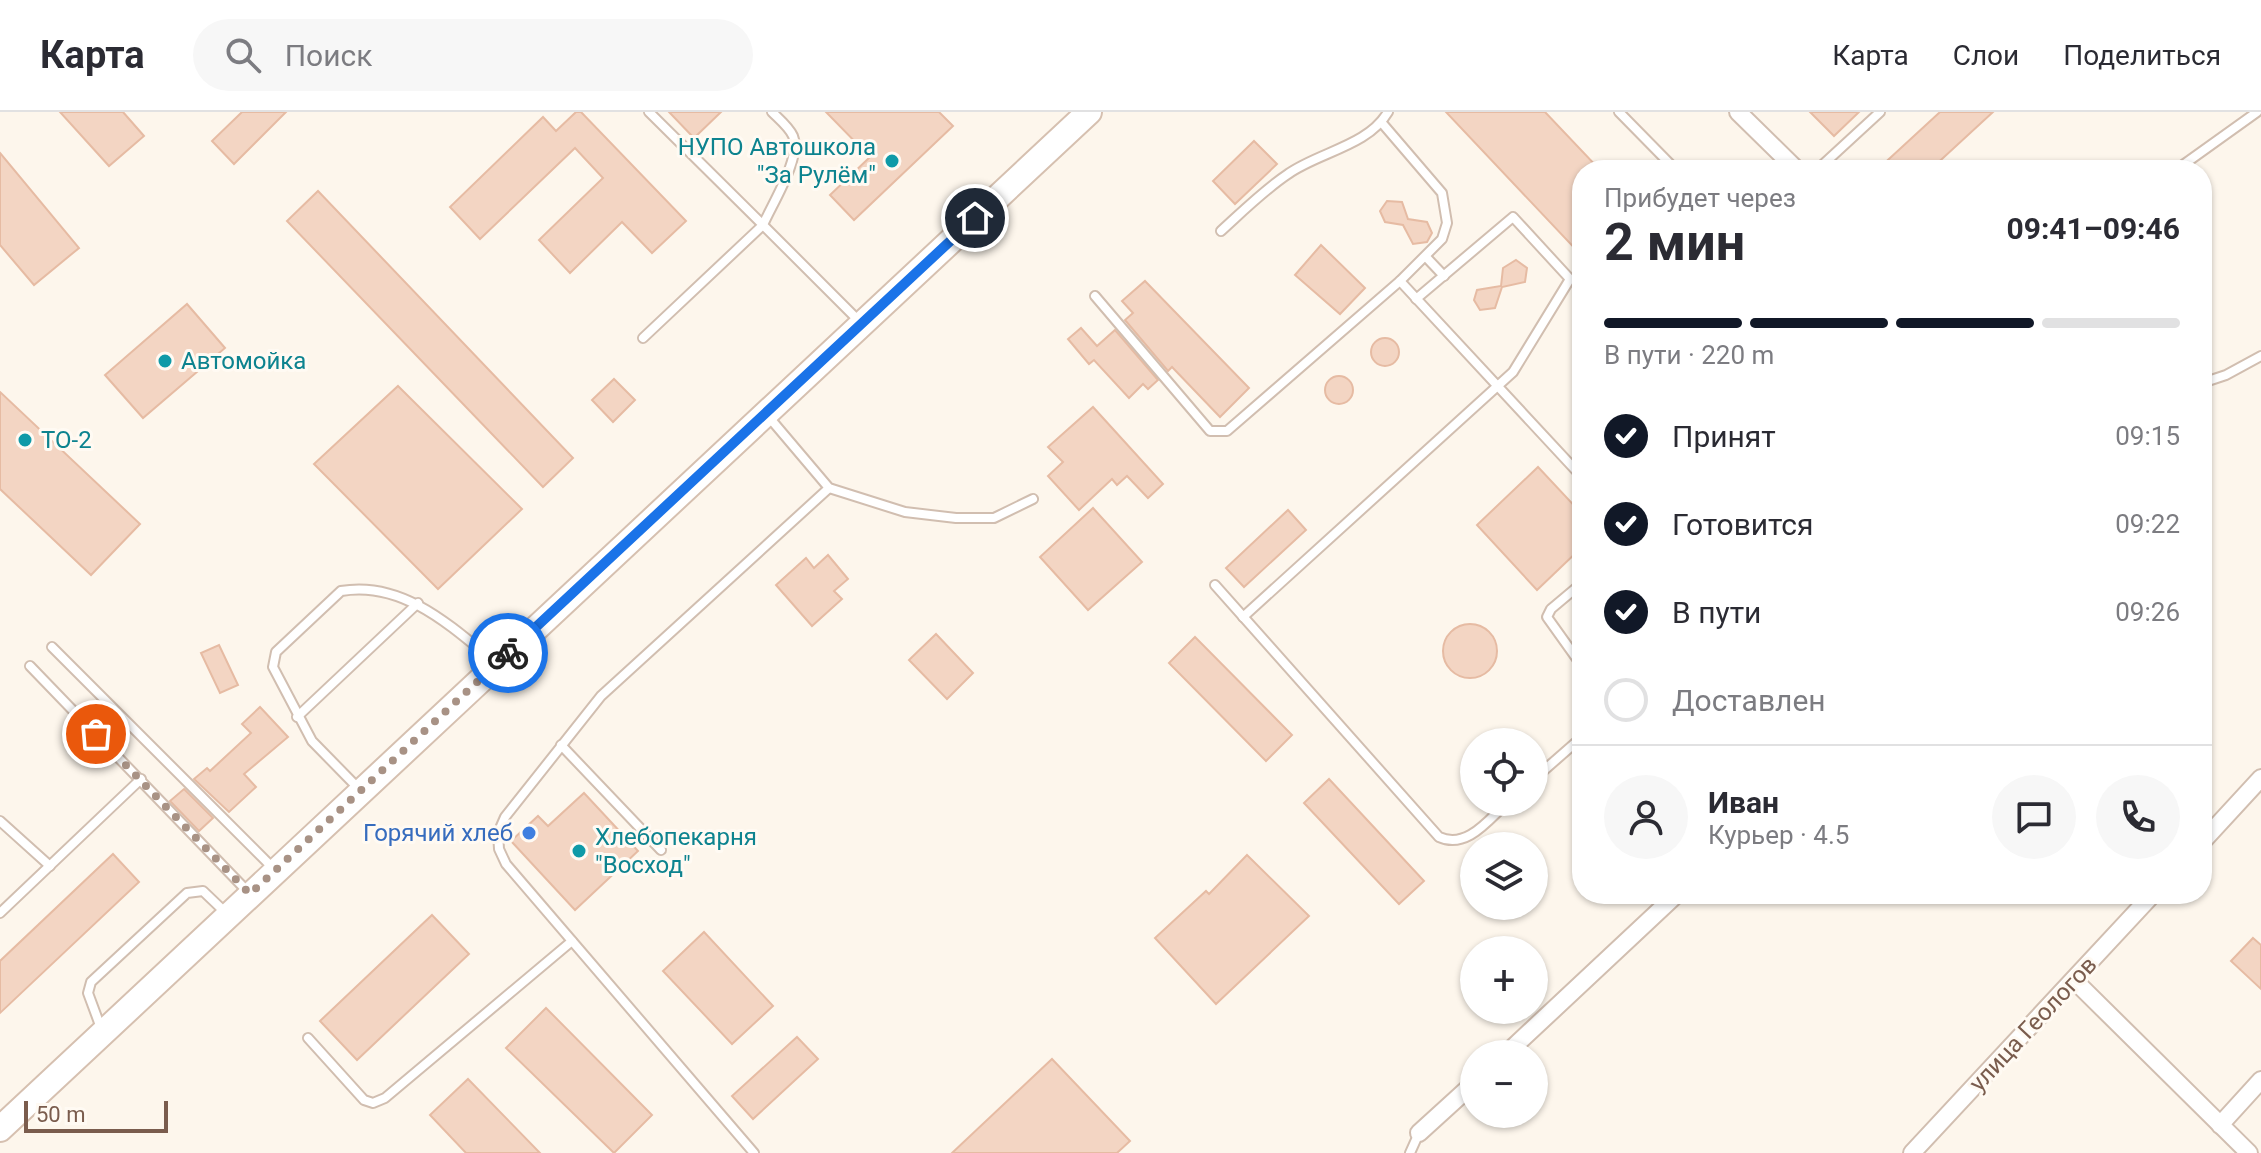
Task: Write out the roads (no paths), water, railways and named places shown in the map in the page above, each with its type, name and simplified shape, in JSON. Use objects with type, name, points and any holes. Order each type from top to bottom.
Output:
[{"type":"street","points":[[0,1129],[1089,112]]},
{"type":"street","points":[[1738,112],[1787,160]]},
{"type":"street","points":[[2212,831],[2261,778]]},
{"type":"street","points":[[1521,1040],[1666,904]]},
{"type":"street","name":"улица Геологов","points":[[1912,1153],[2144,904]]},
{"type":"street","points":[[2074,980],[2249,1153]]},
{"type":"street","points":[[2220,1125],[2261,1080]]},
{"type":"street","points":[[1419,1133],[1460,1096]]},
{"type":"lane","points":[[649,112],[861,323]]},
{"type":"lane","points":[[643,338],[763,225],[794,159],[796,145],[792,133],[772,112]]},
{"type":"lane","points":[[1221,231],[1285,176],[1359,139],[1382,123],[1388,112]]},
{"type":"lane","points":[[1619,112],[1666,160]]},
{"type":"lane","points":[[1828,160],[1880,112]]},
{"type":"lane","points":[[2190,160],[2257,112]]},
{"type":"lane","points":[[1095,296],[1210,431],[1227,431],[1400,281],[1442,239],[1447,223],[1442,193],[1382,123]]},
{"type":"lane","points":[[1243,617],[1498,386],[1522,361],[1570,279],[1513,217],[1416,299]]},
{"type":"lane","points":[[1426,257],[1444,276]]},
{"type":"lane","points":[[1400,281],[1572,466]]},
{"type":"lane","points":[[2212,378],[2261,356]]},
{"type":"lane","points":[[765,412],[829,488],[905,512],[956,518],[994,518],[1033,499]]},
{"type":"lane","points":[[754,1153],[506,864],[499,849],[498,833],[505,817],[601,696],[829,488]]},
{"type":"lane","points":[[1215,585],[1439,837],[1448,841],[1468,837],[1492,816]]},
{"type":"lane","points":[[361,790],[312,741],[273,667],[276,652],[341,591],[355,589],[418,603],[497,663]]},
{"type":"lane","points":[[1572,591],[1551,609],[1547,617],[1572,652]]},
{"type":"lane","points":[[297,717],[418,603]]},
{"type":"lane","points":[[52,647],[275,871]]},
{"type":"lane","points":[[30,666],[250,894]]},
{"type":"lane","points":[[561,745],[661,850]]},
{"type":"lane","points":[[1548,767],[1572,746]]},
{"type":"lane","points":[[0,913],[141,779]]},
{"type":"lane","points":[[0,821],[50,866]]},
{"type":"lane","points":[[102,1033],[88,993],[91,982],[192,890],[203,891],[228,915]]},
{"type":"lane","points":[[308,1038],[364,1100],[373,1103],[385,1098],[572,941]]},
{"type":"lane","points":[[1410,1153],[1419,1133]]},
{"type":"place","name":"НУПО Автошкола \"За Рулём\"","points":[[892,161]]},
{"type":"place","name":"Автомойка","points":[[165,361]]},
{"type":"place","name":"ТО-2","points":[[25,440]]},
{"type":"place","name":"Горячий хлеб","points":[[529,833]]},
{"type":"place","name":"Хлебопекарня \"Восход\"","points":[[579,851]]}]
